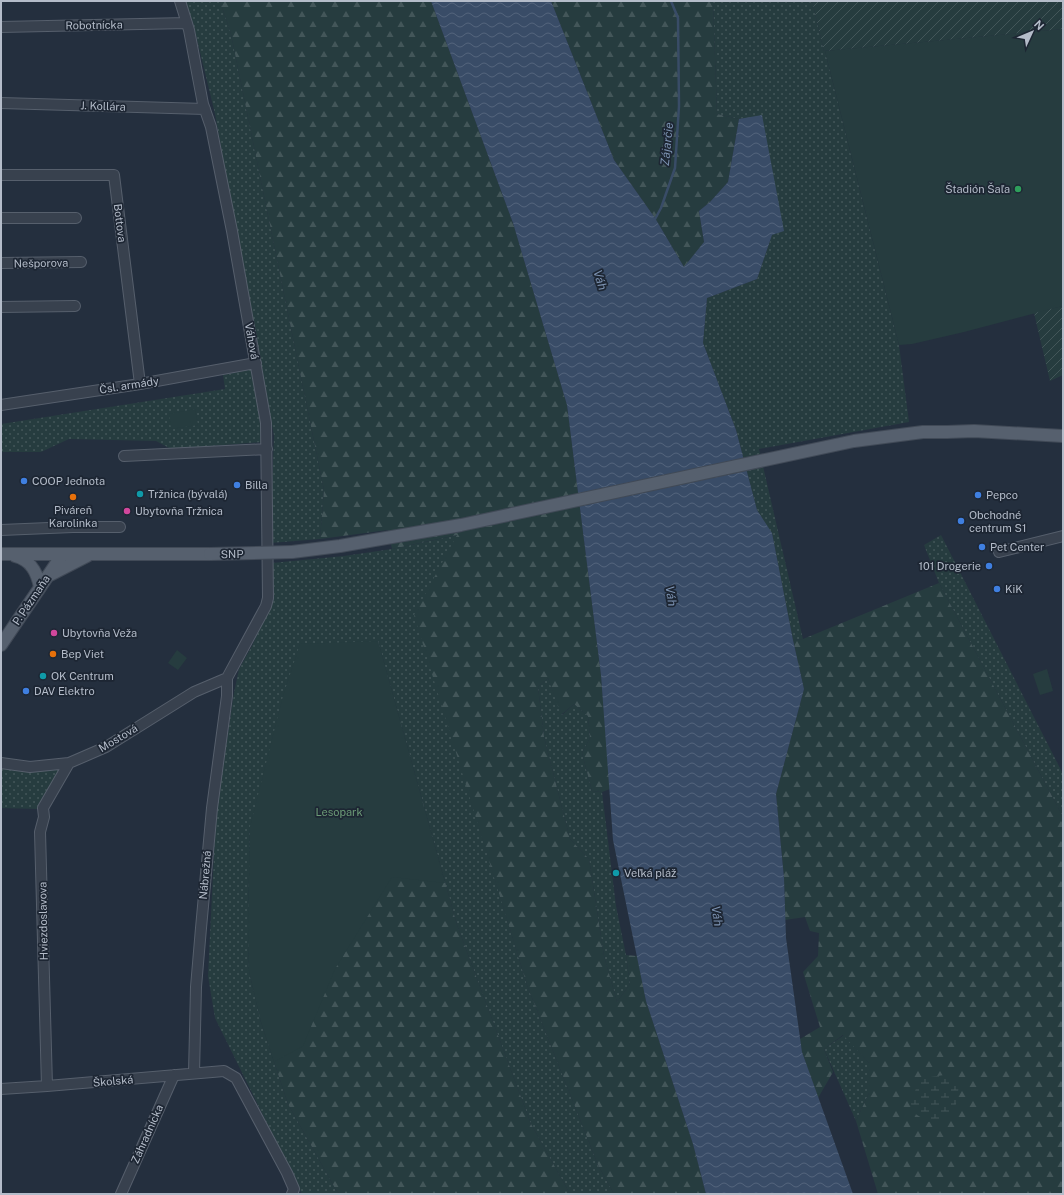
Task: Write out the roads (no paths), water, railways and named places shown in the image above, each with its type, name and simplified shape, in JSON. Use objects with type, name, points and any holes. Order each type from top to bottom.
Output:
[{"type":"main road","name":"SNP","points":[[4,554],[88,555],[292,552],[340,546],[461,525],[854,441],[923,432],[996,432],[1063,436]]},
{"type":"main road","points":[[4,554],[20,558],[35,569],[40,587]]},
{"type":"main road","name":"P. Pázmaňa","points":[[1,645],[62,555]]},
{"type":"main road","points":[[47,576],[88,555]]},
{"type":"street","name":"Váhová","points":[[180,1],[187,23],[204,109],[210,127],[224,194],[266,422],[268,598],[266,606],[227,678]]},
{"type":"street","name":"Robotnícka","points":[[1,27],[187,23]]},
{"type":"street","name":"J. Kollára","points":[[1,103],[204,109]]},
{"type":"street","name":"Bottova","points":[[1,175],[114,175],[140,384]]},
{"type":"street","points":[[1,218],[76,218]]},
{"type":"street","name":"Nešporova","points":[[1,263],[81,262]]},
{"type":"street","points":[[1,307],[75,306]]},
{"type":"street","name":"Čsl. armády","points":[[1,405],[140,384],[256,363]]},
{"type":"street","points":[[124,456],[267,449]]},
{"type":"street","points":[[1,530],[120,527]]},
{"type":"street","points":[[999,552],[1063,536]]},
{"type":"street","name":"Mostová","points":[[1,763],[30,766],[69,763],[106,747],[194,692],[227,678]]},
{"type":"street","name":"Nábrežná","points":[[194,1073],[196,987],[212,808],[227,696],[227,678]]},
{"type":"street","name":"Hviezdoslavova","points":[[47,1086],[40,832],[44,817],[43,808],[69,763]]},
{"type":"street","name":"Školská","points":[[1,1089],[224,1071],[236,1078],[287,1173],[293,1192]]},
{"type":"street","name":"Záhradnícka","points":[[121,1194],[174,1075]]},
{"type":"water","name":"Váh","points":[[431,1],[551,1],[614,160],[655,218],[684,267],[704,242],[699,211],[710,202],[728,182],[739,119],[762,115],[784,231],[772,235],[757,279],[707,298],[703,343],[736,430],[757,510],[772,533],[804,689],[776,794],[784,878],[786,938],[802,1052],[853,1194],[706,1194],[693,1144],[646,1001],[613,840],[601,675],[567,405],[513,223]]},
{"type":"waterway","name":"Zájarčie","points":[[654,221],[661,208],[675,168],[679,106],[678,18],[671,1]]},
{"type":"place","name":"Štadión Šaľa","points":[[1018,189]]},
{"type":"place","name":"COOP Jednota","points":[[24,481]]},
{"type":"place","name":"Billa","points":[[237,485]]},
{"type":"place","name":"Tržnica (bývalá)","points":[[140,494]]},
{"type":"place","name":"Pepco","points":[[978,495]]},
{"type":"place","name":"Piváreň Karolinka","points":[[73,497]]},
{"type":"place","name":"Ubytovňa Tržnica","points":[[127,511]]},
{"type":"place","name":"Obchodné centrum S1","points":[[961,521]]},
{"type":"place","name":"Pet Center","points":[[982,547]]},
{"type":"place","name":"101 Drogerie","points":[[989,566]]},
{"type":"place","name":"KiK","points":[[997,589]]},
{"type":"place","name":"Ubytovňa Veža","points":[[54,633]]},
{"type":"place","name":"Bep Viet","points":[[53,654]]},
{"type":"place","name":"OK Centrum","points":[[43,676]]},
{"type":"place","name":"DAV Elektro","points":[[26,691]]},
{"type":"place","name":"Veľká pláž","points":[[616,873]]},
{"type":"park label","name":"Lesopark","points":[[339,812]]}]
